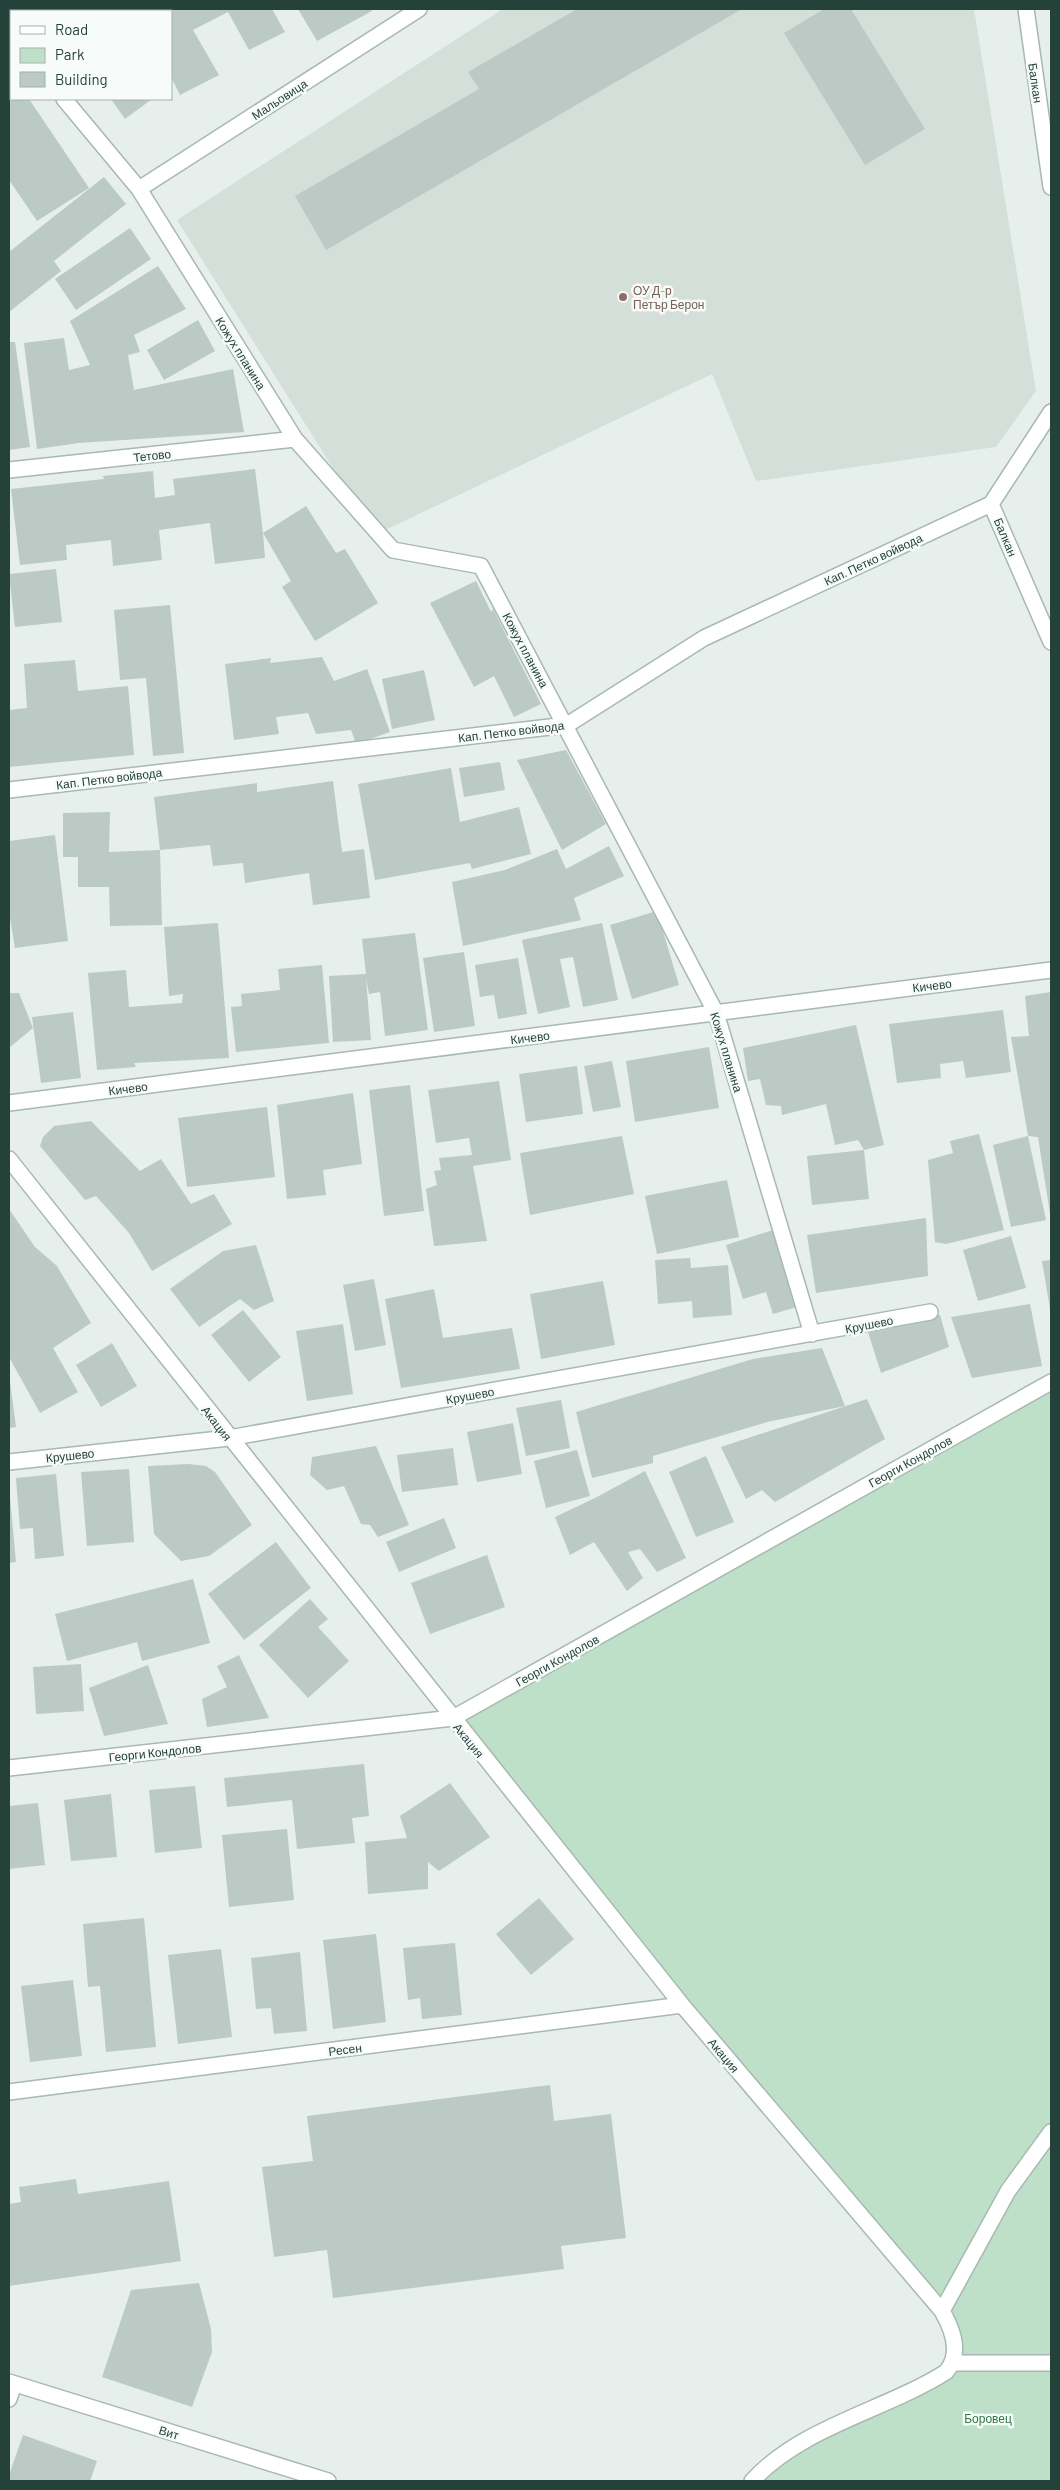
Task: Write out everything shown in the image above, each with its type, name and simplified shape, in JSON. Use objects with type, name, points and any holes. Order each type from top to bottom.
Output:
[{"type":"street","name":"Мальовица","points":[[139,189],[419,9]]},
{"type":"street","name":"Балкан","points":[[1026,9],[1051,187]]},
{"type":"street","name":"Кожух планина","points":[[65,100],[139,189],[294,440],[393,550],[481,566],[716,1013],[812,1334]]},
{"type":"street","name":"Балкан","points":[[1051,412],[991,504],[1051,642]]},
{"type":"street","name":"Тетово","points":[[9,470],[294,440]]},
{"type":"street","name":"Кап. Петко войвода","points":[[9,790],[566,725],[704,638],[991,504]]},
{"type":"street","name":"Кичево","points":[[9,1103],[1051,970]]},
{"type":"street","name":"Акация","points":[[9,1159],[229,1438],[682,2005],[942,2311]]},
{"type":"street","name":"Крушево","points":[[9,1462],[229,1438],[930,1312]]},
{"type":"street","name":"Георги Кондолов","points":[[9,1768],[452,1718],[1051,1382]]},
{"type":"street","name":"Ресен","points":[[9,2092],[682,2005]]},
{"type":"street","points":[[752,2481],[760,2472],[805,2440],[934,2380],[946,2372],[954,2363],[955,2353],[950,2326],[942,2311],[1008,2191],[1051,2132]]},
{"type":"street","points":[[954,2363],[1051,2363]]},
{"type":"street","points":[[9,2399],[11,2383]]},
{"type":"street","name":"Вит","points":[[11,2383],[328,2481]]},
{"type":"shaded area","name":"ОУ Д-р Петър Берон","points":[[503,9],[974,9],[1036,391],[996,447],[756,481],[712,374],[375,535],[177,220]]},
{"type":"green space","name":"Боровец","points":[[1051,1382],[1051,2481],[752,2481],[760,2472],[946,2372],[950,2326],[453,1718]]},
{"type":"building","points":[[100,9],[145,9],[144,10],[98,10]]},
{"type":"building","points":[[272,9],[285,32],[249,50],[228,12],[193,30],[219,75],[180,95],[172,79],[171,10]]},
{"type":"building","points":[[298,9],[371,9],[372,11],[317,41]]},
{"type":"building","points":[[577,9],[742,9],[326,250],[295,196],[479,89],[468,72]]},
{"type":"building","points":[[824,9],[851,9],[925,129],[865,165],[784,33]]},
{"type":"building","points":[[9,74],[10,100],[30,100],[89,188],[37,221],[9,180]]},
{"type":"building","points":[[112,100],[151,100],[125,119]]},
{"type":"building","points":[[104,177],[126,204],[54,261],[61,271],[9,312],[9,252]]},
{"type":"building","points":[[130,228],[151,259],[76,310],[55,279]]},
{"type":"building","points":[[158,266],[186,309],[134,335],[140,352],[128,355],[134,390],[233,369],[244,432],[79,443],[37,449],[24,343],[64,338],[69,370],[90,365],[70,321]]},
{"type":"building","points":[[198,320],[215,351],[164,380],[147,350]]},
{"type":"building","points":[[9,342],[15,342],[30,447],[9,450]]},
{"type":"building","points":[[255,469],[265,558],[215,564],[210,523],[159,530],[162,560],[113,566],[111,540],[66,545],[67,560],[20,565],[11,489],[104,479],[103,476],[153,471],[155,498],[175,495],[173,479]]},
{"type":"building","points":[[306,506],[336,553],[345,549],[378,603],[315,641],[282,587],[291,581],[263,533]]},
{"type":"building","points":[[56,569],[62,622],[15,627],[9,574]]},
{"type":"building","points":[[476,581],[491,612],[493,609],[541,704],[514,717],[494,676],[474,687],[430,603]]},
{"type":"building","points":[[170,605],[184,753],[153,756],[146,678],[120,680],[114,610]]},
{"type":"building","points":[[322,657],[334,681],[367,669],[390,732],[356,744],[351,730],[316,734],[308,713],[276,717],[279,734],[234,740],[225,664],[271,658],[270,663]]},
{"type":"building","points":[[75,660],[78,691],[128,686],[134,755],[9,767],[9,710],[27,708],[24,664]]},
{"type":"building","points":[[424,670],[435,720],[392,729],[382,679]]},
{"type":"building","points":[[566,750],[606,824],[562,850],[517,760]]},
{"type":"building","points":[[500,762],[505,790],[464,797],[459,768]]},
{"type":"building","points":[[451,768],[460,822],[519,807],[531,854],[472,869],[470,863],[375,880],[358,784]]},
{"type":"building","points":[[333,781],[342,852],[364,849],[370,898],[313,905],[309,873],[245,883],[243,863],[213,866],[210,845],[160,850],[154,797],[257,783],[257,792]]},
{"type":"building","points":[[110,812],[109,852],[160,850],[162,925],[110,926],[109,887],[78,887],[78,857],[63,857],[63,813]]},
{"type":"building","points":[[55,835],[68,941],[15,948],[9,911],[9,841]]},
{"type":"building","points":[[609,846],[624,876],[574,898],[581,920],[463,946],[452,882],[505,870],[557,849],[566,869]]},
{"type":"building","points":[[657,911],[679,985],[632,999],[610,925]]},
{"type":"building","points":[[218,923],[229,1058],[134,1063],[136,1067],[97,1070],[88,973],[126,970],[129,1007],[182,1003],[183,994],[169,996],[164,927]]},
{"type":"building","points":[[602,923],[618,1000],[583,1007],[573,957],[560,959],[570,1007],[538,1014],[522,940]]},
{"type":"building","points":[[415,933],[428,1030],[385,1036],[380,992],[369,994],[366,978],[371,1040],[333,1042],[329,976],[366,974],[362,939]]},
{"type":"building","points":[[464,952],[475,1026],[434,1032],[423,958]]},
{"type":"building","points":[[518,958],[527,1014],[498,1019],[494,995],[480,997],[475,965]]},
{"type":"building","points":[[322,965],[329,1043],[236,1052],[231,1007],[242,1006],[241,994],[280,990],[278,969]]},
{"type":"building","points":[[1051,992],[1050,1214],[1038,1137],[1028,1136],[1011,1037],[1029,1036],[1025,996]]},
{"type":"building","points":[[9,993],[19,993],[33,1028],[9,1048]]},
{"type":"building","points":[[1003,1010],[1011,1072],[966,1078],[963,1061],[940,1064],[941,1078],[897,1083],[889,1024]]},
{"type":"building","points":[[73,1012],[81,1078],[41,1083],[32,1017]]},
{"type":"building","points":[[856,1025],[884,1145],[864,1150],[858,1140],[835,1145],[826,1104],[782,1115],[781,1106],[766,1105],[760,1079],[748,1081],[743,1048]]},
{"type":"building","points":[[709,1047],[719,1108],[635,1122],[626,1061]]},
{"type":"building","points":[[612,1061],[621,1107],[593,1112],[584,1066]]},
{"type":"building","points":[[577,1066],[583,1114],[526,1122],[519,1074]]},
{"type":"building","points":[[499,1081],[511,1160],[473,1166],[487,1241],[434,1246],[426,1189],[437,1185],[434,1171],[441,1170],[439,1158],[472,1155],[469,1138],[436,1143],[428,1090]]},
{"type":"building","points":[[410,1085],[424,1211],[384,1216],[369,1090]]},
{"type":"building","points":[[353,1093],[362,1164],[323,1170],[326,1195],[287,1199],[277,1105]]},
{"type":"building","points":[[267,1107],[275,1177],[187,1187],[178,1118]]},
{"type":"building","points":[[91,1121],[140,1171],[161,1159],[191,1204],[214,1194],[232,1224],[152,1271],[129,1233],[96,1196],[85,1200],[40,1146],[43,1137],[54,1126]]},
{"type":"building","points":[[979,1134],[1004,1230],[946,1244],[935,1242],[928,1160],[953,1153],[950,1141]]},
{"type":"building","points":[[622,1136],[634,1194],[530,1215],[520,1153]]},
{"type":"building","points":[[1028,1136],[1046,1220],[1011,1227],[993,1145]]},
{"type":"building","points":[[864,1150],[869,1199],[812,1205],[807,1156]]},
{"type":"building","points":[[727,1180],[739,1237],[657,1254],[645,1196]]},
{"type":"building","points":[[9,1209],[35,1247],[57,1266],[91,1323],[53,1348],[78,1392],[40,1413],[9,1357]]},
{"type":"building","points":[[926,1218],[928,1276],[816,1293],[807,1235]]},
{"type":"building","points":[[773,1230],[797,1307],[773,1314],[766,1292],[743,1299],[726,1245]]},
{"type":"building","points":[[1011,1236],[1026,1288],[978,1301],[963,1250]]},
{"type":"building","points":[[256,1245],[274,1301],[254,1310],[240,1299],[199,1327],[170,1289],[223,1251]]},
{"type":"building","points":[[690,1258],[691,1268],[728,1265],[732,1315],[693,1318],[692,1301],[658,1304],[655,1260]]},
{"type":"building","points":[[1051,1260],[1051,1309],[1050,1309],[1042,1261]]},
{"type":"building","points":[[374,1279],[386,1345],[355,1351],[343,1285]]},
{"type":"building","points":[[603,1281],[615,1345],[541,1359],[530,1294]]},
{"type":"building","points":[[434,1289],[443,1338],[512,1328],[520,1369],[401,1388],[385,1299]]},
{"type":"building","points":[[1030,1304],[1042,1366],[972,1378],[951,1317]]},
{"type":"building","points":[[243,1310],[281,1357],[249,1382],[211,1335]]},
{"type":"building","points":[[940,1315],[949,1347],[881,1373],[867,1329]]},
{"type":"building","points":[[343,1324],[353,1394],[307,1401],[296,1331]]},
{"type":"building","points":[[112,1343],[137,1386],[101,1407],[76,1365]]},
{"type":"building","points":[[822,1348],[845,1406],[767,1422],[653,1456],[653,1463],[592,1478],[576,1412],[753,1359]]},
{"type":"building","points":[[9,1382],[16,1427],[9,1428]]},
{"type":"building","points":[[867,1399],[885,1439],[775,1502],[762,1490],[746,1499],[721,1447]]},
{"type":"building","points":[[561,1400],[570,1448],[526,1456],[516,1408]]},
{"type":"building","points":[[513,1423],[522,1474],[477,1482],[467,1432]]},
{"type":"building","points":[[376,1446],[409,1525],[378,1537],[370,1525],[361,1524],[344,1486],[327,1490],[310,1475],[312,1457]]},
{"type":"building","points":[[453,1448],[458,1485],[402,1492],[397,1455]]},
{"type":"building","points":[[577,1450],[590,1496],[546,1508],[534,1461]]},
{"type":"building","points":[[706,1456],[734,1522],[696,1537],[669,1472]]},
{"type":"building","points":[[188,1464],[206,1466],[215,1472],[252,1525],[209,1556],[181,1561],[154,1534],[148,1466]]},
{"type":"building","points":[[129,1469],[134,1542],[87,1546],[81,1472]]},
{"type":"building","points":[[645,1471],[686,1558],[657,1572],[640,1549],[628,1552],[643,1578],[627,1591],[594,1542],[570,1555],[555,1517]]},
{"type":"building","points":[[56,1474],[64,1556],[35,1559],[33,1528],[20,1529],[16,1478]]},
{"type":"building","points":[[9,1486],[16,1562],[9,1563]]},
{"type":"building","points":[[444,1518],[456,1548],[399,1572],[386,1542]]},
{"type":"building","points":[[276,1542],[311,1588],[244,1640],[208,1594]]},
{"type":"building","points":[[487,1555],[505,1607],[430,1634],[411,1583]]},
{"type":"building","points":[[193,1579],[210,1643],[142,1661],[137,1642],[67,1661],[55,1614]]},
{"type":"building","points":[[310,1599],[328,1619],[318,1627],[349,1661],[308,1698],[259,1645]]},
{"type":"building","points":[[239,1655],[269,1718],[207,1727],[202,1699],[227,1687],[217,1666]]},
{"type":"building","points":[[81,1664],[84,1711],[36,1714],[33,1667]]},
{"type":"building","points":[[148,1665],[168,1724],[104,1736],[89,1688]]},
{"type":"building","points":[[364,1764],[369,1816],[352,1818],[355,1843],[297,1849],[292,1800],[227,1807],[224,1778]]},
{"type":"building","points":[[450,1783],[490,1837],[439,1871],[428,1862],[428,1889],[368,1894],[365,1842],[407,1838],[400,1816]]},
{"type":"building","points":[[195,1786],[202,1848],[155,1853],[149,1790]]},
{"type":"building","points":[[111,1794],[117,1857],[71,1861],[64,1800]]},
{"type":"building","points":[[38,1803],[45,1865],[9,1869],[9,1806]]},
{"type":"building","points":[[287,1829],[294,1900],[229,1907],[222,1835]]},
{"type":"building","points":[[539,1898],[574,1939],[531,1975],[496,1934]]},
{"type":"building","points":[[144,1918],[156,2047],[106,2052],[100,1986],[88,1987],[83,1924]]},
{"type":"building","points":[[376,1934],[386,2022],[333,2029],[323,1940]]},
{"type":"building","points":[[455,1943],[462,2015],[422,2019],[420,1998],[408,2000],[403,1948]]},
{"type":"building","points":[[221,1949],[232,2037],[178,2044],[168,1955]]},
{"type":"building","points":[[300,1952],[307,2031],[274,2034],[271,2008],[256,2009],[251,1958]]},
{"type":"building","points":[[73,1980],[82,2056],[30,2062],[21,1986]]},
{"type":"building","points":[[550,2085],[554,2121],[611,2114],[626,2238],[561,2246],[564,2269],[333,2298],[327,2250],[274,2257],[262,2167],[313,2161],[307,2116]]},
{"type":"building","points":[[76,2179],[78,2194],[169,2181],[181,2261],[9,2286],[9,2204],[21,2202],[19,2187]]},
{"type":"building","points":[[199,2283],[211,2329],[212,2352],[192,2407],[102,2377],[131,2290]]},
{"type":"building","points":[[23,2435],[97,2461],[90,2481],[9,2481],[9,2475]]},
{"type":"place","name":"ОУ Д-р Петър Берон","points":[[623,297]]}]
